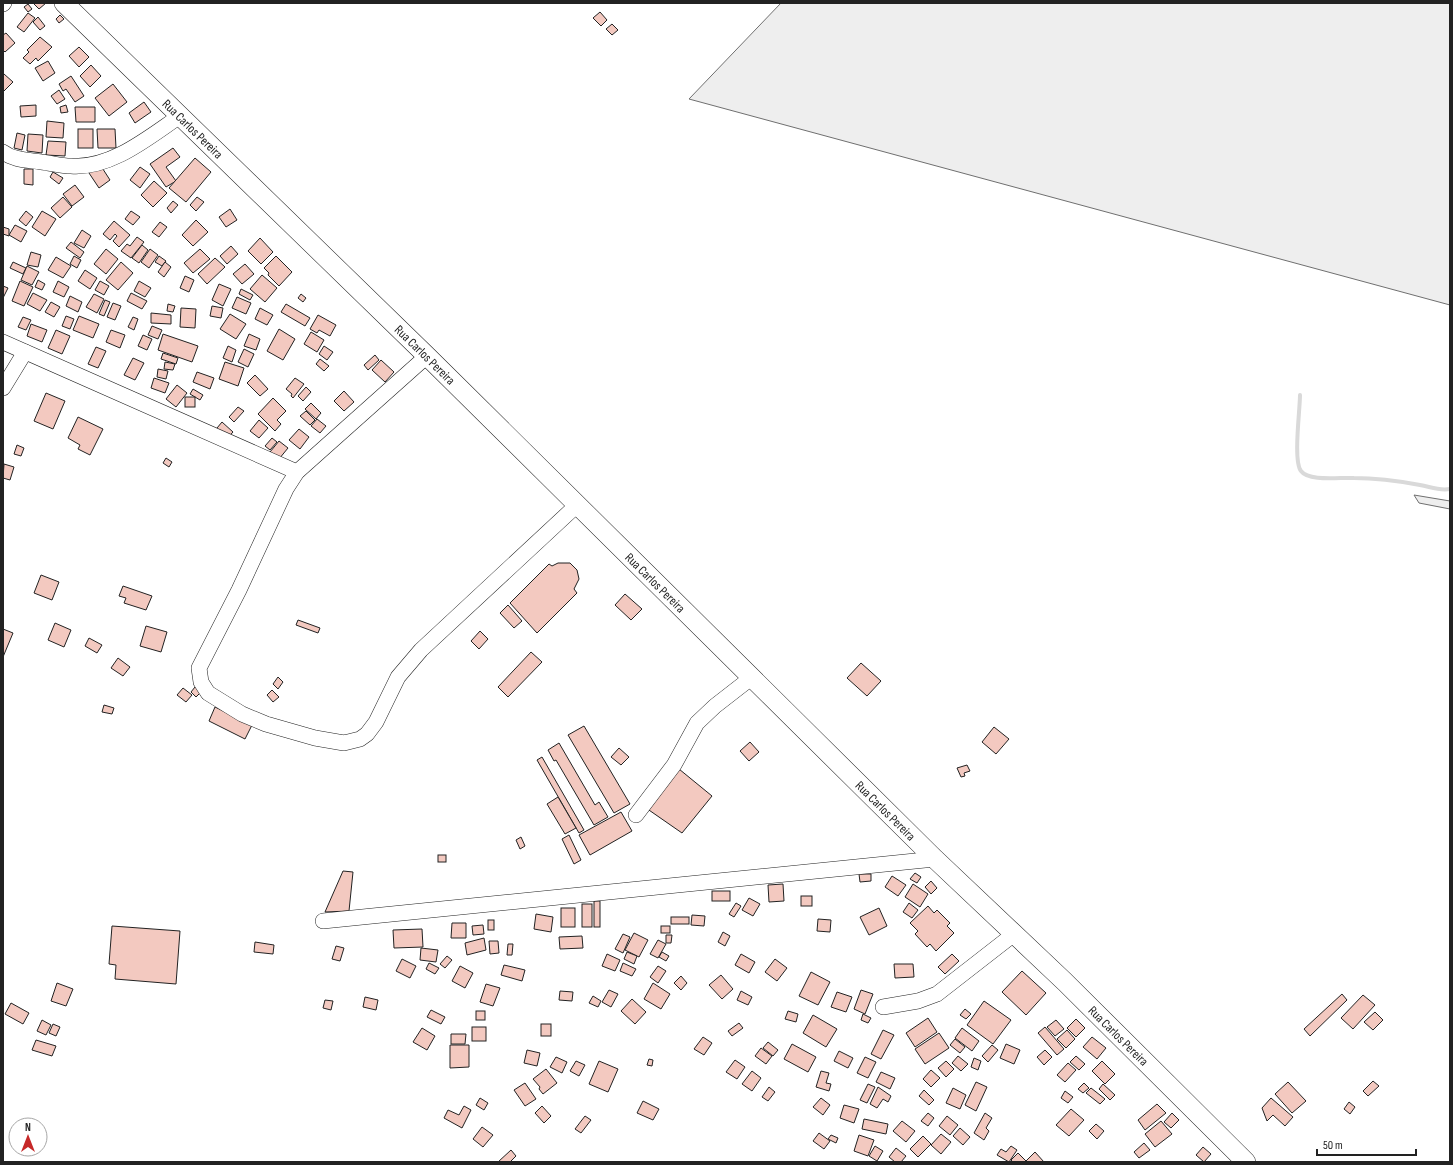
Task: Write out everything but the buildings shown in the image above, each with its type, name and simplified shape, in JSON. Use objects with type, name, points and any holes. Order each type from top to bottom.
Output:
[{"type":"main road","name":"Rua Carlos Pereira","points":[[64,3],[426,356],[576,506],[935,859],[1065,982],[1246,1162]]},
{"type":"street","points":[[3,152],[14,158],[72,167],[91,164],[116,157],[129,151],[180,116]]},
{"type":"street","points":[[3,342],[297,472]]},
{"type":"street","points":[[3,388],[25,352]]},
{"type":"street","points":[[426,356],[297,472],[286,489],[239,590],[199,668],[201,682],[208,693],[242,714],[266,724],[331,742],[344,743],[360,739],[368,734],[376,722],[398,677],[420,650],[576,506]]},
{"type":"street","points":[[636,815],[674,765],[696,723],[751,678]]},
{"type":"street","points":[[323,921],[935,859]]},
{"type":"street","points":[[883,1007],[918,1001],[937,994],[1014,934]]},
{"type":"shaded area","points":[[781,3],[1450,3],[1450,305],[689,99]]},
{"type":"shaded area","points":[[1414,495],[1450,501],[1450,509],[1419,503]]},
{"type":"waterway","points":[[1300,395],[1297,457],[1301,471],[1305,474],[1318,478],[1362,478],[1387,480],[1439,489],[1450,489]]}]
